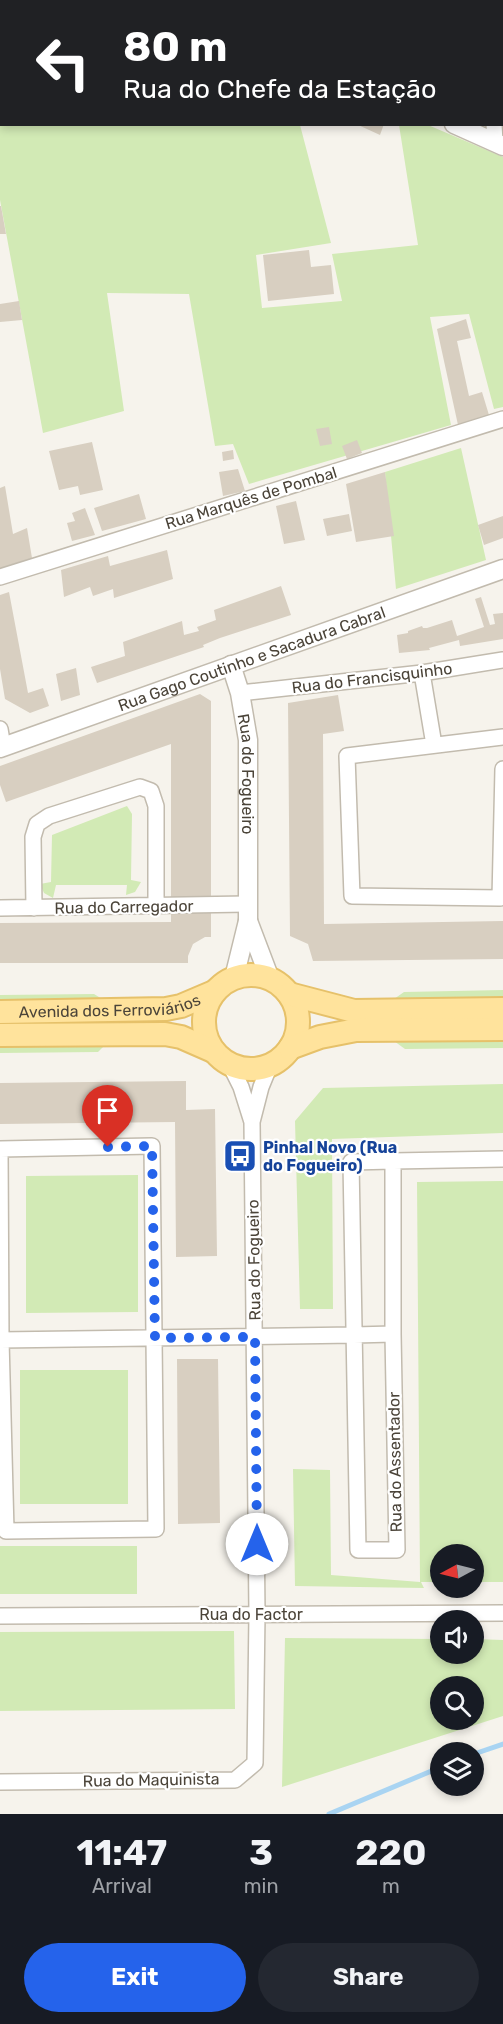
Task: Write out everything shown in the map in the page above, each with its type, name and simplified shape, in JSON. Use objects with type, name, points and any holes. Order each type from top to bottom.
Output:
[{"type":"main road","points":[[234,978],[258,975],[270,979],[289,994],[295,1007],[296,1035],[290,1048],[270,1065]]},
{"type":"main road","name":"Avenida dos Ferroviários","points":[[221,1058],[206,1037],[203,1021],[206,1006],[214,993],[234,978]]},
{"type":"main road","name":"Avenida dos Ferroviários","points":[[0,1012],[166,1010],[214,993]]},
{"type":"main road","points":[[289,994],[354,1011],[503,1009]]},
{"type":"main road","points":[[290,1048],[320,1037],[356,1030],[503,1029]]},
{"type":"main road","name":"Avenida dos Ferroviários","points":[[0,1035],[165,1034],[181,1037],[243,1069],[257,1069],[270,1065]]},
{"type":"street","points":[[460,126],[497,138]]},
{"type":"street","name":"Rua Marquês de Pombal","points":[[0,577],[503,419]]},
{"type":"street","name":"Rua Gago Coutinho e Sacadura Cabral","points":[[1,741],[231,666],[503,569]]},
{"type":"street","name":"Rua do Francisquinho","points":[[240,693],[422,673],[503,660]]},
{"type":"street","name":"Rua do Fogueiro","points":[[231,666],[240,693],[248,740],[248,913],[234,978]]},
{"type":"street","points":[[422,673],[434,745]]},
{"type":"street","points":[[503,737],[347,756],[352,896],[500,898],[503,769]]},
{"type":"street","points":[[34,908],[33,837],[37,824],[49,816],[140,787],[151,791],[156,806],[156,906]]},
{"type":"street","name":"Rua do Carregador","points":[[0,908],[156,906],[248,913]]},
{"type":"street","name":"Rua do Fogueiro","points":[[248,913],[270,979]]},
{"type":"street","points":[[221,1058],[241,1087],[252,1122]]},
{"type":"street","points":[[252,1122],[261,1087],[270,1065]]},
{"type":"street","name":"Rua do Fogueiro","points":[[252,1122],[257,1614]]},
{"type":"street","points":[[152,1146],[155,1338],[156,1529],[6,1531],[1,1340],[0,1149],[152,1146]]},
{"type":"street","name":"Rua do Assentador","points":[[393,1161],[397,1550],[358,1550],[351,1162],[393,1161],[503,1159]]},
{"type":"street","points":[[1,1340],[393,1335]]},
{"type":"street","name":"Rua do Factor","points":[[0,1616],[503,1613]]},
{"type":"street","name":"Rua do Maquinista","points":[[0,1782],[235,1780],[255,1763],[257,1614]]},
{"type":"green space","points":[[0,126],[300,126],[331,243],[256,255],[262,308],[342,301],[332,254],[418,245],[399,126],[430,126],[503,157],[503,407],[494,409],[469,314],[430,317],[451,425],[249,484],[233,444],[215,446],[189,294],[107,293],[124,411],[43,433],[0,200]]},
{"type":"green space","points":[[461,448],[486,560],[396,589],[385,472]]},
{"type":"green space","points":[[127,806],[132,814],[131,880],[141,882],[135,892],[126,895],[127,885],[56,885],[53,898],[44,893],[40,884],[51,882],[52,835]]},
{"type":"green space","points":[[503,990],[503,998],[394,999],[404,992]]},
{"type":"green space","points":[[94,994],[107,1002],[0,1003],[0,995]]},
{"type":"green space","points":[[503,1040],[503,1048],[405,1049],[394,1041]]},
{"type":"green space","points":[[106,1044],[98,1052],[0,1053],[0,1045]]},
{"type":"green space","points":[[503,1084],[503,1133],[332,1139],[333,1309],[300,1309],[295,1121],[323,1088]]},
{"type":"green space","points":[[138,1175],[138,1312],[26,1313],[26,1176]]},
{"type":"green space","points":[[503,1181],[503,1582],[484,1582],[484,1544],[430,1544],[430,1582],[421,1582],[424,1588],[295,1586],[293,1469],[330,1470],[331,1575],[420,1582],[417,1182]]},
{"type":"green space","points":[[20,1370],[128,1370],[128,1504],[20,1504]]},
{"type":"green space","points":[[0,1546],[137,1546],[137,1594],[0,1594]]},
{"type":"green space","points":[[234,1631],[235,1709],[0,1711],[0,1632]]},
{"type":"green space","points":[[285,1638],[430,1639],[430,1664],[484,1664],[484,1639],[503,1640],[503,1716],[484,1722],[484,1676],[430,1676],[430,1730],[459,1730],[282,1787]]},
{"type":"building","points":[[360,126],[383,126],[380,135]]},
{"type":"building","points":[[1,206],[6,234],[0,234]]},
{"type":"building","points":[[309,250],[311,267],[331,265],[334,294],[268,301],[263,255]]},
{"type":"building","points":[[19,301],[22,320],[0,322],[0,304]]},
{"type":"building","points":[[466,319],[471,338],[457,341],[469,396],[482,392],[489,415],[458,425],[437,329]]},
{"type":"building","points":[[329,427],[332,444],[320,446],[316,429]]},
{"type":"building","points":[[357,440],[362,453],[347,459],[342,446]]},
{"type":"building","points":[[92,442],[103,490],[80,495],[78,486],[59,490],[49,451]]},
{"type":"building","points":[[233,450],[234,459],[223,461],[222,452]]},
{"type":"building","points":[[238,469],[245,491],[223,496],[219,472]]},
{"type":"building","points":[[385,472],[394,536],[356,542],[346,484]]},
{"type":"building","points":[[5,486],[13,534],[27,528],[32,558],[0,568],[0,488]]},
{"type":"building","points":[[139,494],[146,519],[102,531],[94,508]]},
{"type":"building","points":[[296,501],[305,540],[284,544],[276,506]]},
{"type":"building","points":[[85,508],[95,535],[72,541],[67,523],[75,521],[72,513]]},
{"type":"building","points":[[349,514],[352,531],[327,536],[323,519]]},
{"type":"building","points":[[503,516],[503,538],[484,545],[478,525]]},
{"type":"building","points":[[167,550],[173,579],[114,598],[113,589],[93,596],[90,587],[64,597],[61,570],[108,556],[110,566]]},
{"type":"building","points":[[281,586],[291,615],[97,683],[91,667],[125,656],[123,642],[182,621],[184,635],[199,631],[197,627],[216,620],[214,610]]},
{"type":"building","points":[[9,592],[28,693],[43,688],[49,706],[30,713],[5,699],[0,669],[0,595]]},
{"type":"building","points":[[481,597],[490,625],[495,624],[493,614],[503,613],[503,639],[460,646],[459,640],[429,648],[430,650],[399,653],[397,635],[408,633],[422,626],[427,628],[452,620],[457,636],[484,627],[475,599]]},
{"type":"building","points":[[76,668],[80,695],[61,701],[56,674]]},
{"type":"building","points":[[200,694],[211,701],[211,937],[205,937],[193,944],[188,963],[0,963],[0,923],[171,922],[171,744],[6,802],[0,785],[0,766]]},
{"type":"building","points":[[338,695],[344,731],[323,734],[324,924],[503,921],[503,959],[313,961],[308,944],[290,936],[288,703]]},
{"type":"building","points":[[186,1081],[186,1110],[215,1109],[217,1256],[176,1257],[175,1122],[0,1124],[0,1083]]},
{"type":"building","points":[[177,1359],[218,1359],[220,1523],[178,1524]]},
{"type":"waterway","points":[[484,1751],[503,1744]]},
{"type":"waterway","points":[[329,1814],[430,1772]]},
{"type":"place","name":"Pinhal Novo (Rua do Fogueiro)","points":[[240,1156]]},
{"type":"route","points":[[108,1147],[152,1146],[155,1338],[255,1337],[257,1544]]}]
